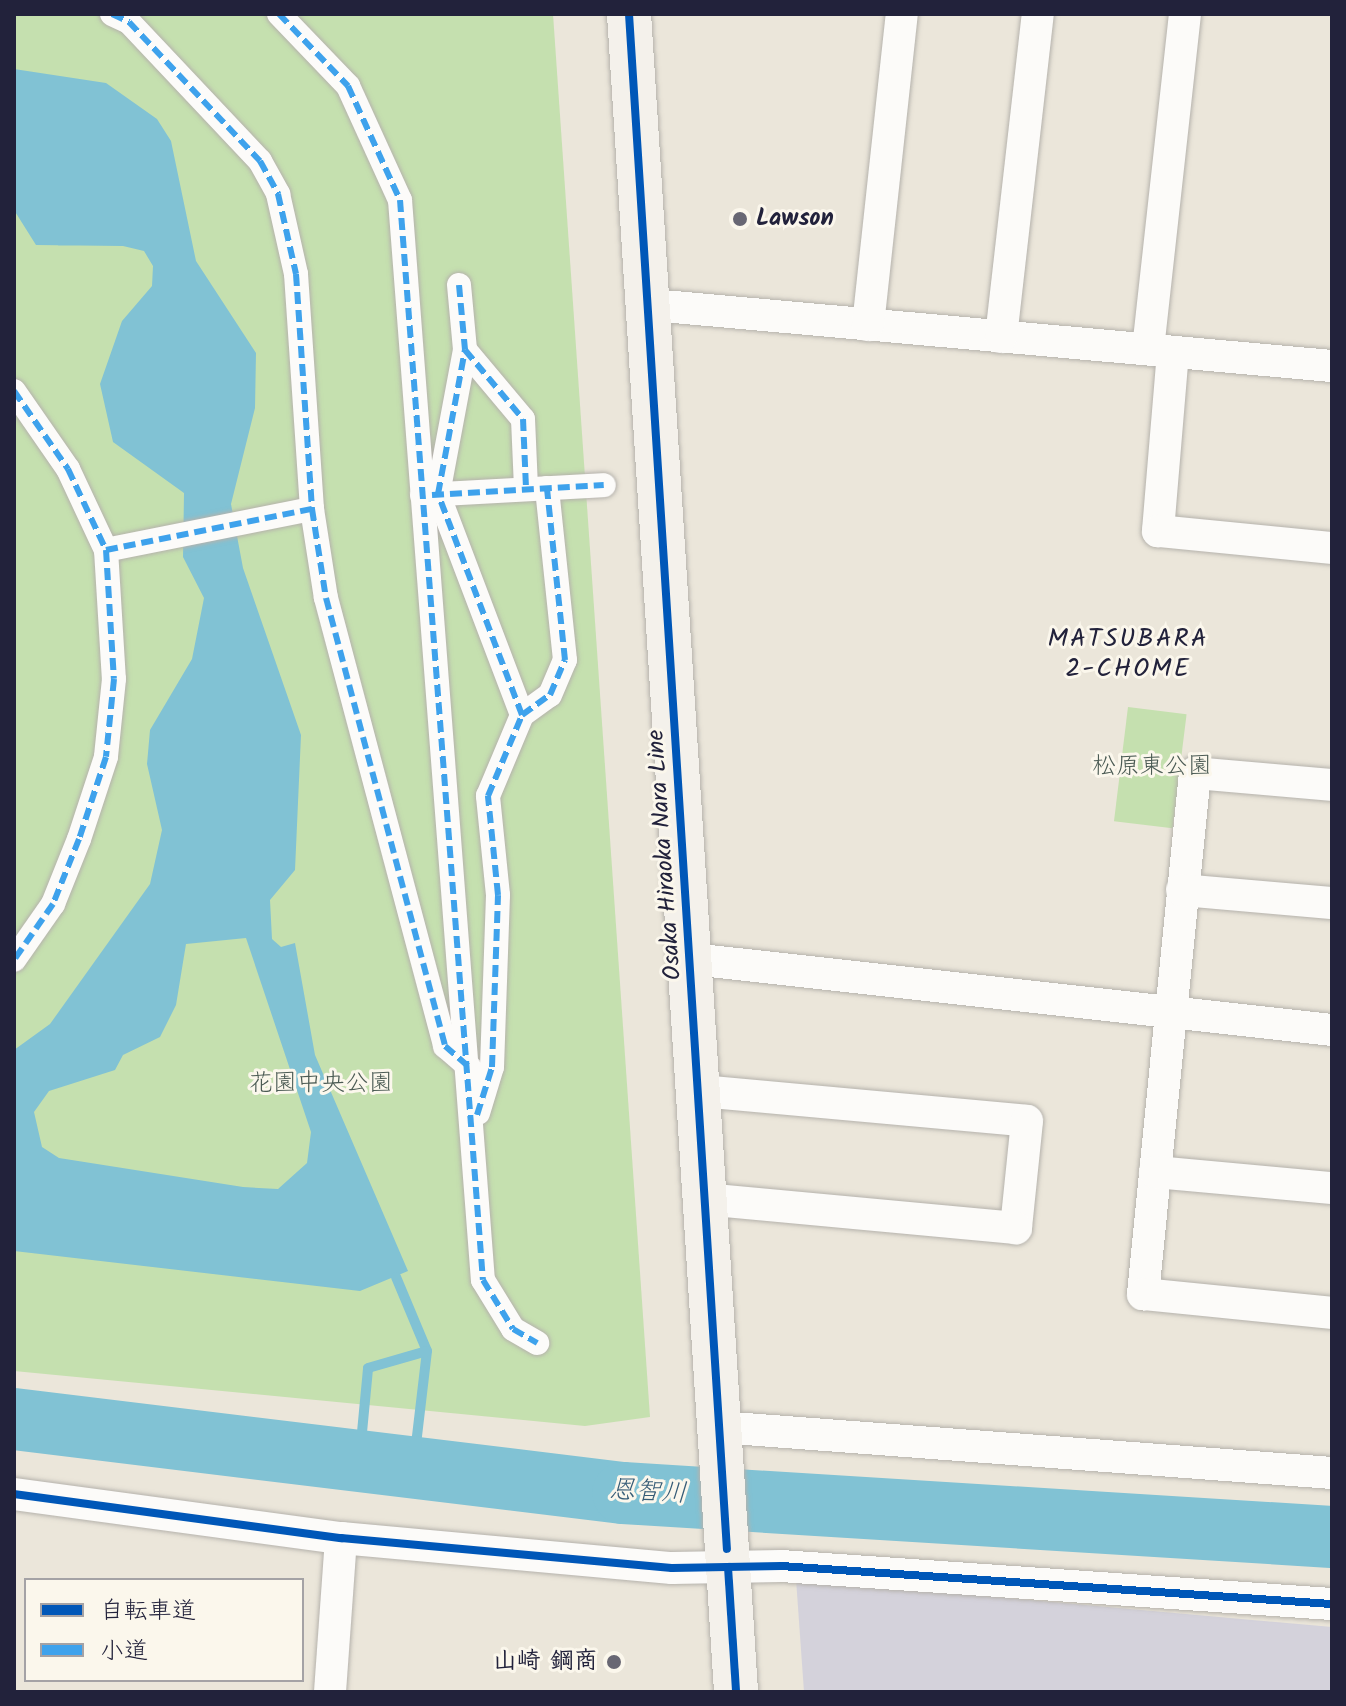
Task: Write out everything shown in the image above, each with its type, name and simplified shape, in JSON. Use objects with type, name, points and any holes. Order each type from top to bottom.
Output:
[{"type":"main road","name":"Osaka Hiraoka Nara Line","points":[[629,14],[652,305],[736,1692]]},
{"type":"street","points":[[112,14],[129,22],[251,151],[278,194],[296,274],[312,509],[326,598],[445,1046],[470,1068]]},
{"type":"street","points":[[279,14],[348,86],[400,200],[430,495],[483,1280],[513,1329],[537,1343]]},
{"type":"street","points":[[868,325],[902,14]]},
{"type":"street","points":[[1001,337],[1038,14]]},
{"type":"street","points":[[1185,14],[1160,350],[1158,531],[1332,548]]},
{"type":"street","points":[[459,285],[465,350],[430,495],[522,715]]},
{"type":"street","points":[[652,305],[1332,366]]},
{"type":"street","points":[[465,350],[523,419],[565,660],[550,695],[522,715],[488,796],[498,895],[492,1067],[474,1127]]},
{"type":"street","points":[[14,391],[68,469],[106,550],[114,679],[106,757],[53,904],[14,960]]},
{"type":"street","points":[[430,495],[604,485]]},
{"type":"street","points":[[106,550],[312,509]]},
{"type":"street","points":[[1332,785],[1195,773],[1143,1294],[1332,1313]]},
{"type":"street","points":[[1182,890],[1332,903]]},
{"type":"street","points":[[692,959],[1332,1030]]},
{"type":"street","points":[[700,1091],[1027,1121],[1016,1228],[706,1199]]},
{"type":"street","points":[[1155,1172],[1332,1188]]},
{"type":"street","points":[[720,1440],[1332,1473]]},
{"type":"street","points":[[14,1494],[341,1538],[727,1558],[1332,1604]]},
{"type":"street","points":[[330,1692],[341,1538]]},
{"type":"shaded area","points":[[796,1579],[1332,1627],[1332,1692],[804,1692]]},
{"type":"green space","name":"花園中央公園","points":[[14,14],[553,14],[650,1417],[585,1426],[14,1371]]},
{"type":"green space","name":"松原東公園","points":[[1128,707],[1187,714],[1173,828],[1114,821]]},
{"type":"water","points":[[14,69],[106,83],[157,119],[171,141],[196,261],[256,353],[255,408],[231,504],[243,568],[301,735],[295,870],[270,900],[272,939],[281,947],[295,943],[315,1055],[408,1271],[360,1291],[14,1251],[14,1050],[50,1024],[150,884],[162,830],[147,764],[150,730],[192,659],[204,598],[183,557],[184,493],[113,442],[100,384],[122,321],[152,286],[153,266],[144,251],[123,246],[36,245],[14,210]],"holes":[[[246,938],[311,1132],[307,1163],[278,1189],[243,1187],[59,1158],[42,1147],[34,1112],[49,1091],[115,1070],[123,1055],[160,1037],[176,1005],[186,944]]]},
{"type":"waterway","points":[[396,1277],[427,1351],[413,1471]]},
{"type":"waterway","points":[[359,1464],[368,1368],[427,1351]]},
{"type":"waterway","name":"恩智川","points":[[14,1419],[623,1493],[1332,1537]]},
{"type":"marked path","points":[[112,14],[129,22],[260,161],[278,194],[296,274],[312,509],[326,598],[445,1046],[470,1068]]},
{"type":"marked path","points":[[279,14],[348,86],[400,200],[483,1280],[513,1329],[537,1343]]},
{"type":"marked path","points":[[459,285],[465,350]]},
{"type":"marked path","points":[[477,1115],[492,1067],[498,895],[488,796],[522,715],[438,494],[465,350],[523,419],[526,488]]},
{"type":"marked path","points":[[14,391],[68,469],[106,550],[114,679],[106,757],[79,839],[53,904],[14,960]]},
{"type":"marked path","points":[[432,495],[604,485]]},
{"type":"marked path","points":[[522,715],[550,695],[565,660],[547,488]]},
{"type":"marked path","points":[[106,550],[312,509]]},
{"type":"cycle path","points":[[629,14],[727,1549]]},
{"type":"cycle path","points":[[14,1494],[341,1538],[672,1568],[781,1566],[1332,1604]]},
{"type":"cycle path","points":[[728,1567],[736,1692]]},
{"type":"place","name":"Lawson","points":[[740,219]]},
{"type":"place","name":"山崎 鋼商","points":[[614,1662]]},
{"type":"district","name":"MATSUBARA 2-CHOME","points":[[1128,655]]}]
